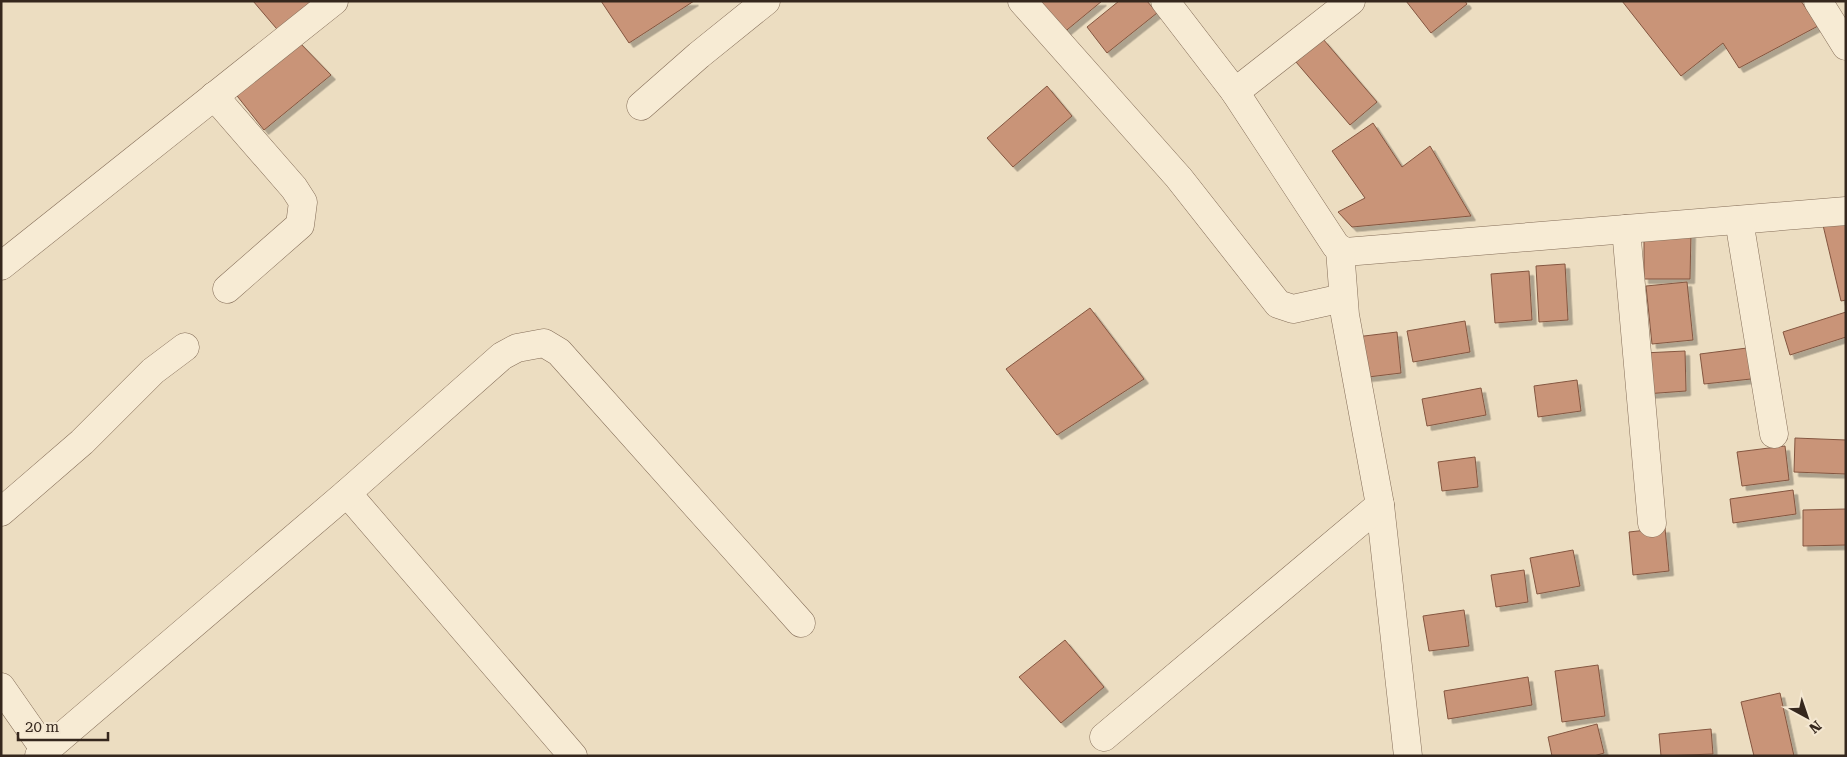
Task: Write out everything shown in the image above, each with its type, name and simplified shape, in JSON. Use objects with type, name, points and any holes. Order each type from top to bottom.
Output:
[{"type":"street","points":[[1,266],[334,1]]},
{"type":"street","points":[[641,106],[699,55],[766,1]]},
{"type":"street","points":[[1022,1],[1179,178],[1278,304],[1293,309],[1343,298]]},
{"type":"street","points":[[1166,1],[1235,92],[1340,250],[1343,298],[1380,505],[1408,756]]},
{"type":"street","points":[[1235,92],[1351,1]]},
{"type":"street","points":[[1818,1],[1846,46]]},
{"type":"street","points":[[214,96],[294,188],[303,202],[300,225],[227,289]]},
{"type":"street","points":[[1340,250],[1350,252],[1846,211]]},
{"type":"street","points":[[1739,220],[1774,434]]},
{"type":"street","points":[[1626,229],[1652,523]]},
{"type":"street","points":[[1,687],[42,753],[347,493],[502,356],[517,348],[544,343],[559,352],[801,623]]},
{"type":"street","points":[[1,512],[82,442],[153,371],[185,347]]},
{"type":"street","points":[[347,493],[573,756]]},
{"type":"street","points":[[1104,737],[1380,505]]},
{"type":"building","points":[[253,1],[324,1],[282,35]]},
{"type":"building","points":[[601,1],[694,1],[629,43]]},
{"type":"building","points":[[1043,1],[1102,1],[1062,34],[1038,5]]},
{"type":"building","points":[[1119,1],[1147,1],[1157,13],[1107,53],[1087,27]]},
{"type":"building","points":[[1406,1],[1465,1],[1467,4],[1431,33]]},
{"type":"building","points":[[1622,1],[1801,1],[1818,26],[1739,68],[1723,43],[1681,76]]},
{"type":"building","points":[[1323,39],[1377,102],[1350,125],[1296,62]]},
{"type":"building","points":[[298,41],[331,75],[264,130],[234,92]]},
{"type":"building","points":[[1047,86],[1072,116],[1013,167],[987,138]]},
{"type":"building","points":[[1373,123],[1402,167],[1430,146],[1471,216],[1352,227],[1338,212],[1365,198],[1332,151]]},
{"type":"building","points":[[1846,219],[1846,300],[1841,301],[1822,221]]},
{"type":"building","points":[[1644,233],[1691,233],[1690,279],[1644,279]]},
{"type":"building","points":[[1565,264],[1568,320],[1539,322],[1536,266]]},
{"type":"building","points":[[1529,271],[1532,320],[1495,323],[1491,274]]},
{"type":"building","points":[[1687,282],[1693,340],[1652,344],[1646,286]]},
{"type":"building","points":[[1090,308],[1144,379],[1057,435],[1006,369]]},
{"type":"building","points":[[1846,312],[1846,337],[1790,355],[1783,332]]},
{"type":"building","points":[[1465,321],[1470,352],[1413,362],[1407,331]]},
{"type":"building","points":[[1397,332],[1401,373],[1360,378],[1356,337]]},
{"type":"building","points":[[1747,348],[1751,379],[1704,384],[1700,354]]},
{"type":"building","points":[[1685,351],[1686,391],[1645,394],[1643,353]]},
{"type":"building","points":[[1577,380],[1581,411],[1538,417],[1534,386]]},
{"type":"building","points":[[1481,388],[1486,415],[1427,426],[1422,399]]},
{"type":"building","points":[[1795,438],[1846,440],[1846,474],[1794,472]]},
{"type":"building","points":[[1785,446],[1789,480],[1742,486],[1737,452]]},
{"type":"building","points":[[1475,457],[1478,487],[1442,491],[1438,462]]},
{"type":"building","points":[[1793,490],[1796,514],[1733,523],[1730,499]]},
{"type":"building","points":[[1846,509],[1846,545],[1803,546],[1803,510]]},
{"type":"building","points":[[1665,528],[1669,571],[1633,575],[1629,532]]},
{"type":"building","points":[[1573,550],[1580,586],[1537,594],[1530,558]]},
{"type":"building","points":[[1524,570],[1528,602],[1496,607],[1491,575]]},
{"type":"building","points":[[1464,610],[1469,646],[1429,651],[1423,616]]},
{"type":"building","points":[[1065,640],[1104,687],[1061,723],[1019,677]]},
{"type":"building","points":[[1598,665],[1605,716],[1562,722],[1555,671]]},
{"type":"building","points":[[1528,677],[1532,705],[1448,719],[1444,691]]},
{"type":"building","points":[[1780,693],[1794,756],[1754,756],[1741,702]]},
{"type":"building","points":[[1597,724],[1604,753],[1594,756],[1552,756],[1548,737]]},
{"type":"building","points":[[1711,729],[1713,754],[1661,756],[1659,734]]}]
